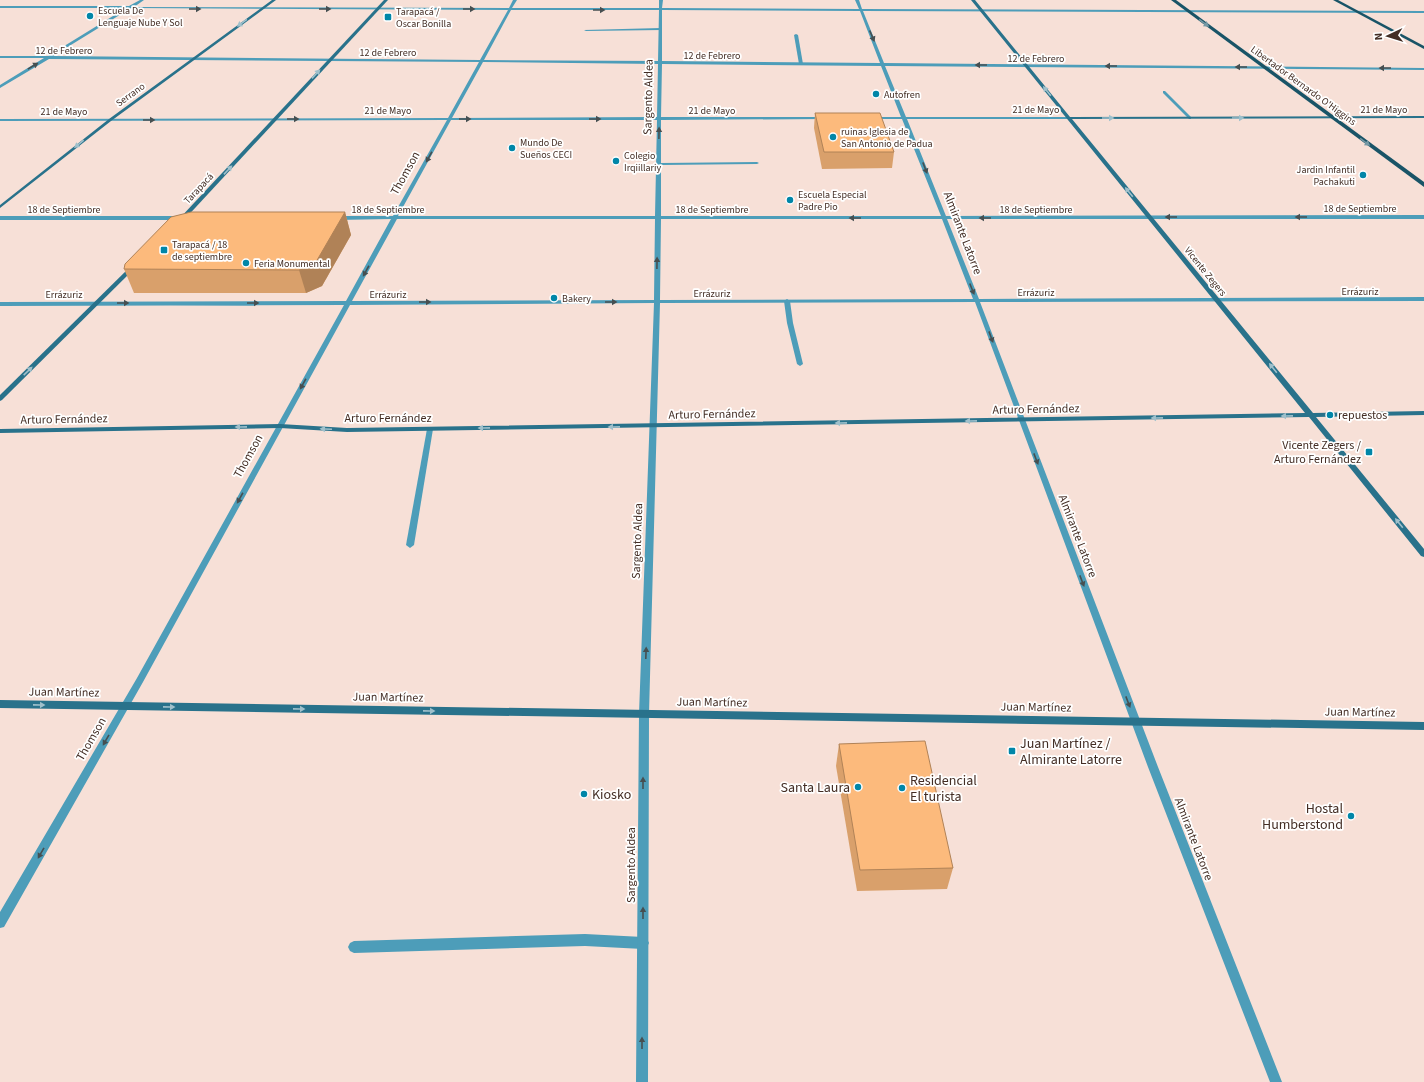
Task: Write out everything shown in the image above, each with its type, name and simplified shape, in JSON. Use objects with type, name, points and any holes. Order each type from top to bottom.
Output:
[{"type":"main road","name":"Libertador Bernardo O'Higgins","points":[[1173,0],[1424,185]]},
{"type":"main road","points":[[1335,0],[1424,48]]},
{"type":"street","points":[[0,87],[142,0]]},
{"type":"street","name":"Serrano","points":[[0,207],[110,120],[274,0]]},
{"type":"street","name":"Tarapacá","points":[[178,223],[186,218],[274,119],[386,0]]},
{"type":"street","name":"Thomson","points":[[0,923],[125,706],[515,0]]},
{"type":"street","name":"Sargento Aldea","points":[[642,1082],[644,714],[658,218],[661,0]]},
{"type":"street","name":"Almirante Latorre","points":[[857,0],[906,118],[977,301],[1136,722],[1276,1082]]},
{"type":"street","name":"Vicente Zegers","points":[[973,0],[1424,554]]},
{"type":"street","points":[[0,7],[510,10],[1424,12]]},
{"type":"street","points":[[586,30],[661,29]]},
{"type":"street","points":[[796,35],[801,64]]},
{"type":"street","name":"12 de Febrero","points":[[0,57],[1424,69]]},
{"type":"street","points":[[1164,92],[1190,118]]},
{"type":"street","name":"21 de Mayo","points":[[0,120],[833,118]]},
{"type":"street","name":"21 de Mayo","points":[[864,118],[1424,118]]},
{"type":"street","points":[[659,164],[757,163]]},
{"type":"street","name":"18 de Septiembre","points":[[333,218],[1424,217]]},
{"type":"street","name":"18 de Septiembre","points":[[0,218],[186,218]]},
{"type":"street","points":[[0,399],[136,265]]},
{"type":"street","name":"Errázuriz","points":[[0,304],[1424,299]]},
{"type":"street","points":[[787,301],[790,323],[800,364]]},
{"type":"street","name":"Arturo Fernández","points":[[0,431],[280,426],[340,429],[430,429],[1424,413]]},
{"type":"street","points":[[410,545],[430,429]]},
{"type":"street","name":"Juan Martínez","points":[[0,704],[1424,726]]},
{"type":"street","points":[[354,947],[585,940],[643,943]]},
{"type":"building","points":[[815,113],[880,113],[894,152],[824,152]]},
{"type":"building","points":[[191,212],[345,212],[316,262],[299,270],[124,269],[125,264],[171,217]]},
{"type":"building","points":[[925,741],[953,868],[860,870],[839,744]]},
{"type":"place","name":"Escuela De Lenguaje Nube Y Sol","points":[[90,16]]},
{"type":"place","name":"Tarapacá / Oscar Bonilla","points":[[388,17]]},
{"type":"place","name":"Autofren","points":[[876,94]]},
{"type":"place","name":"ruinas Iglesia de San Antonio de Padua","points":[[833,137]]},
{"type":"place","name":"Mundo De Sueños CECI","points":[[512,148]]},
{"type":"place","name":"Colegio Irqiillariy","points":[[616,161]]},
{"type":"place","name":"Jardin Infantil Pachakuti","points":[[1363,175]]},
{"type":"place","name":"Escuela Especial Padre Pio","points":[[790,200]]},
{"type":"place","name":"Tarapacá / 18 de septiembre","points":[[164,250]]},
{"type":"place","name":"Feria Monumental","points":[[246,263]]},
{"type":"place","name":"Bakery","points":[[554,298]]},
{"type":"place","name":"repuestos","points":[[1330,415]]},
{"type":"place","name":"Vicente Zegers / Arturo Fernández","points":[[1369,452]]},
{"type":"place","name":"Juan Martínez / Almirante Latorre","points":[[1012,751]]},
{"type":"place","name":"Santa Laura","points":[[858,787]]},
{"type":"place","name":"Residencial El turista","points":[[902,788]]},
{"type":"place","name":"Kiosko","points":[[584,794]]},
{"type":"place","name":"Hostal Humberstond","points":[[1351,816]]}]
